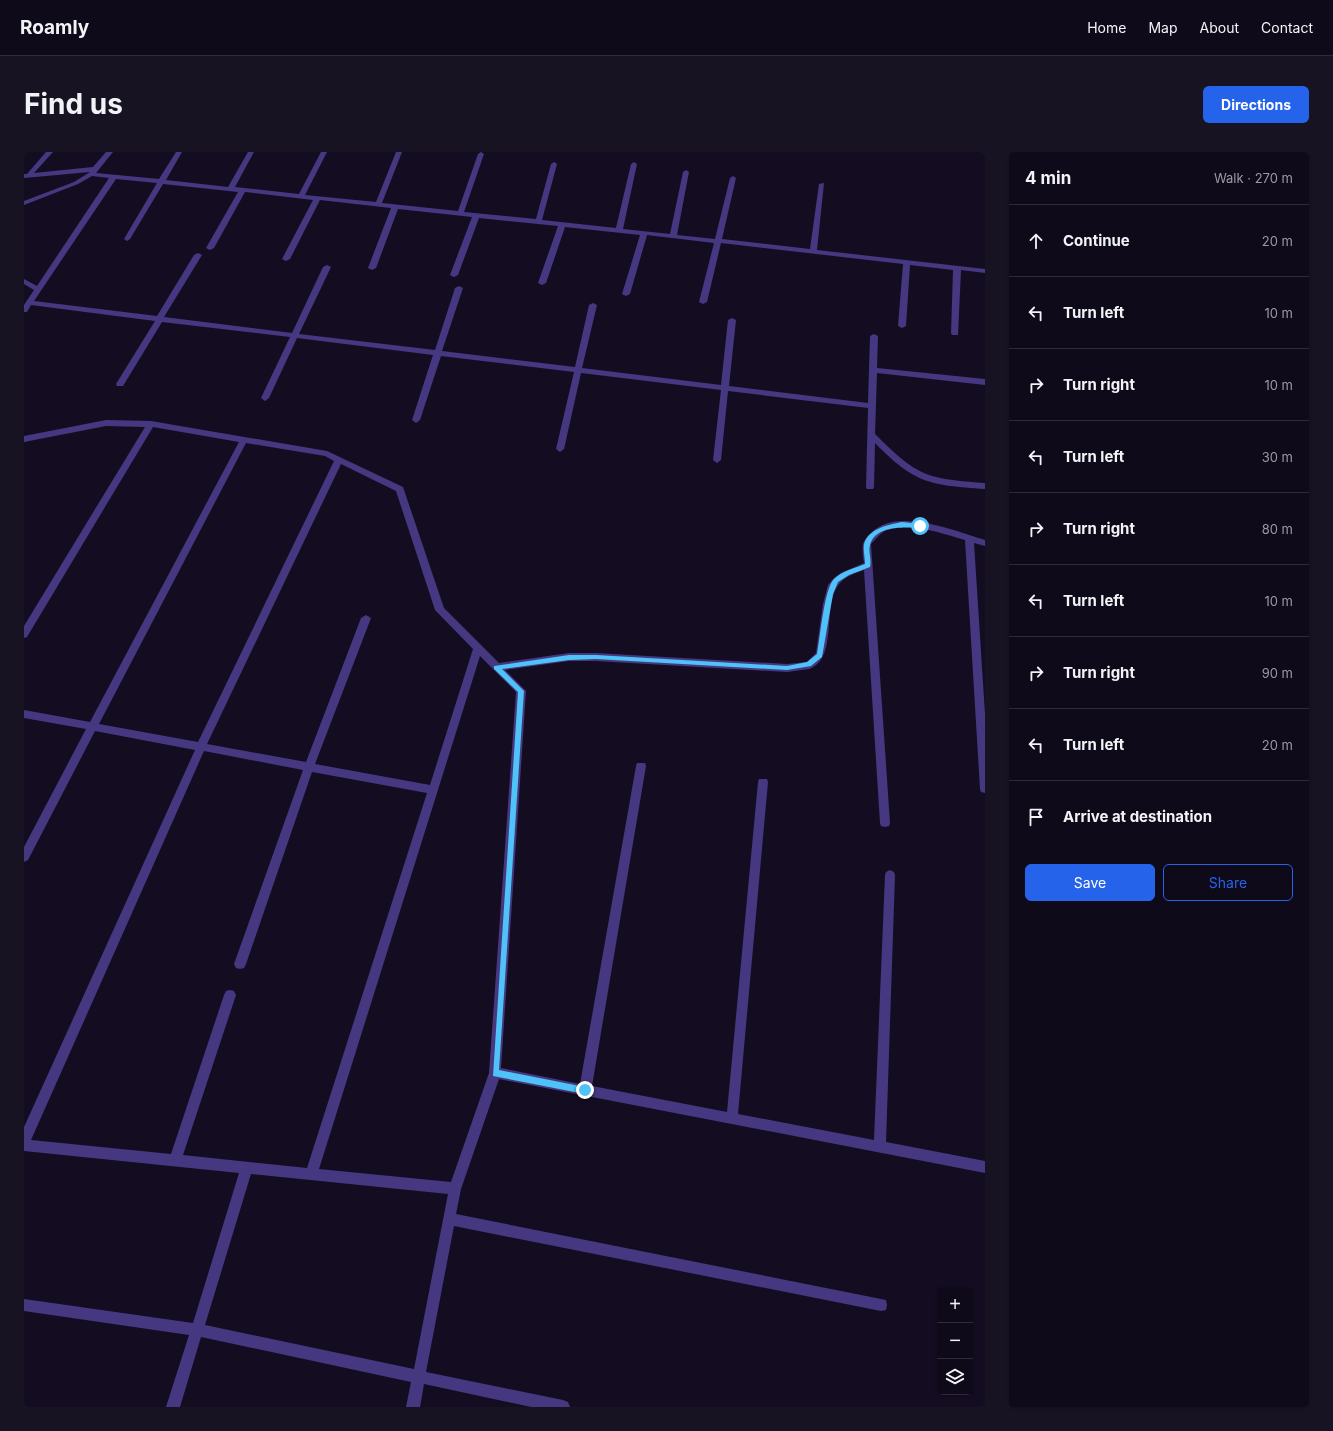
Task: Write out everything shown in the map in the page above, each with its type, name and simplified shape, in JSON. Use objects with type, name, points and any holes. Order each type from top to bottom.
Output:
[{"type":"street","points":[[26,175],[50,152]]},
{"type":"street","points":[[24,203],[76,183],[94,171],[110,152]]},
{"type":"street","points":[[127,238],[179,152]]},
{"type":"street","points":[[230,190],[251,152]]},
{"type":"street","points":[[301,197],[324,152]]},
{"type":"street","points":[[378,205],[399,152]]},
{"type":"street","points":[[460,214],[481,154]]},
{"type":"street","points":[[538,222],[554,164]]},
{"type":"street","points":[[619,231],[634,164]]},
{"type":"street","points":[[26,175],[94,171],[114,176],[230,190],[673,236],[985,271]]},
{"type":"street","points":[[673,236],[686,172]]},
{"type":"street","points":[[26,306],[114,176]]},
{"type":"street","points":[[703,302],[733,178]]},
{"type":"street","points":[[813,252],[822,184]]},
{"type":"street","points":[[210,248],[242,191]]},
{"type":"street","points":[[286,259],[317,199]]},
{"type":"street","points":[[372,268],[395,207]]},
{"type":"street","points":[[454,275],[476,216]]},
{"type":"street","points":[[542,283],[562,225]]},
{"type":"street","points":[[626,294],[644,233]]},
{"type":"street","points":[[120,384],[198,255]]},
{"type":"street","points":[[902,326],[907,262]]},
{"type":"street","points":[[265,398],[327,267]]},
{"type":"street","points":[[955,333],[957,268]]},
{"type":"street","points":[[24,281],[38,290]]},
{"type":"street","points":[[416,420],[459,288]]},
{"type":"street","points":[[560,449],[593,305]]},
{"type":"street","points":[[26,306],[159,319],[872,406]]},
{"type":"street","points":[[717,460],[732,320]]},
{"type":"street","points":[[870,486],[874,336]]},
{"type":"street","points":[[874,370],[985,382]]},
{"type":"street","points":[[24,450],[28,439],[106,423],[151,424],[244,438],[327,454],[400,489],[440,610],[521,691],[495,1073],[455,1189],[412,1407]]},
{"type":"street","points":[[24,634],[151,424]]},
{"type":"street","points":[[871,434],[899,461],[918,474],[945,483],[985,486]]},
{"type":"street","points":[[24,857],[244,438]]},
{"type":"street","points":[[24,1141],[202,747],[339,460]]},
{"type":"street","points":[[885,823],[867,544],[872,536],[885,527],[902,524],[920,526],[985,543]]},
{"type":"street","points":[[969,539],[985,789]]},
{"type":"street","points":[[496,667],[569,657],[596,657],[787,668],[809,664],[820,655],[830,594],[835,581],[846,574],[868,565]]},
{"type":"street","points":[[240,964],[309,767],[366,618]]},
{"type":"street","points":[[311,1175],[478,649]]},
{"type":"street","points":[[24,714],[433,790]]},
{"type":"street","points":[[585,1090],[641,766]]},
{"type":"street","points":[[732,1119],[763,782]]},
{"type":"street","points":[[880,1147],[890,875]]},
{"type":"street","points":[[175,1161],[230,995]]},
{"type":"street","points":[[495,1073],[985,1167]]},
{"type":"street","points":[[24,1145],[455,1189]]},
{"type":"street","points":[[172,1407],[198,1330],[247,1168]]},
{"type":"street","points":[[449,1219],[881,1305]]},
{"type":"street","points":[[24,1305],[198,1330],[563,1407]]},
{"type":"route","points":[[585,1090],[495,1073],[521,691],[496,667],[569,657],[596,657],[787,668],[809,664],[820,655],[830,594],[835,581],[846,574],[868,565],[867,544],[872,536],[885,527],[902,524],[920,526]]}]
